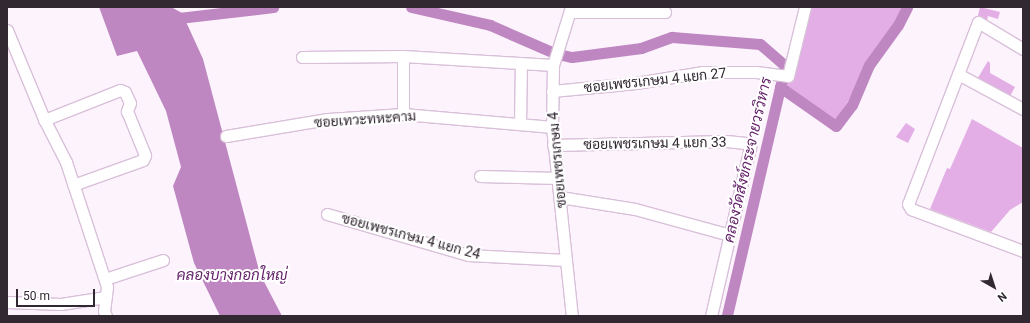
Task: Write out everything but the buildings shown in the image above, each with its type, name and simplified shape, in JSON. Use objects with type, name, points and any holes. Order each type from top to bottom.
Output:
[{"type":"street","name":"ซอยเพชรเกษม 4 แยก 27","points":[[552,91],[636,83],[703,72],[756,72],[784,76],[793,66],[805,7]]},
{"type":"street","points":[[571,9],[665,12]]},
{"type":"street","name":"ซอยเพชรเกษม 4","points":[[571,9],[562,43],[555,61],[552,91],[552,127],[572,316]]},
{"type":"street","points":[[1023,49],[978,22],[908,204],[911,209],[1023,251]]},
{"type":"street","points":[[7,30],[44,120],[66,162],[105,280],[106,316]]},
{"type":"street","points":[[302,57],[403,56],[521,63],[555,61]]},
{"type":"street","points":[[403,56],[403,114]]},
{"type":"street","points":[[520,124],[521,63]]},
{"type":"street","points":[[958,74],[1023,109]]},
{"type":"street","points":[[44,120],[120,90],[125,92],[130,103],[127,111],[145,155],[142,162],[73,185]]},
{"type":"street","name":"ซอยเทวะทหะคาม","points":[[226,136],[328,119],[403,114],[552,127]]},
{"type":"street","name":"ซอยเพชรเกษม 4 แยก 33","points":[[553,145],[726,142],[747,144],[750,152],[711,316]]},
{"type":"street","points":[[480,176],[558,178]]},
{"type":"street","points":[[560,198],[635,209],[730,235]]},
{"type":"street","name":"ซอยเพชรเกษม 4 แยก 24","points":[[327,214],[468,255],[566,260]]},
{"type":"street","points":[[105,280],[163,260]]},
{"type":"street","points":[[7,302],[61,304],[105,297]]},
{"type":"shaded area","points":[[808,7],[903,7],[836,122],[784,84]]},
{"type":"shaded area","points":[[980,7],[1000,12],[998,19],[988,16],[986,24],[977,20]]},
{"type":"shaded area","points":[[988,61],[990,63],[990,73],[1015,87],[1009,98],[976,81]]},
{"type":"shaded area","points":[[972,119],[1023,148],[1023,202],[1010,210],[991,232],[930,209],[947,168],[950,169]]},
{"type":"shaded area","points":[[906,123],[915,129],[908,143],[896,137]]},
{"type":"water","name":"คลองบางกอกใหญ่","points":[[99,7],[171,7],[182,13],[203,59],[260,274],[282,316],[220,316],[194,263],[173,186],[181,167],[166,111],[137,51],[117,56]]},
{"type":"waterway","name":"คลองวัดสังข์กระจายวรวิหาร","points":[[170,19],[273,7]]},
{"type":"waterway","name":"คลองวัดสังข์กระจายวรวิหาร","points":[[411,7],[490,25],[554,53],[572,57],[641,48],[672,37],[760,44],[785,66],[727,316]]},
{"type":"waterway","points":[[780,87],[836,126],[852,105],[869,65],[898,25],[907,7]]}]
